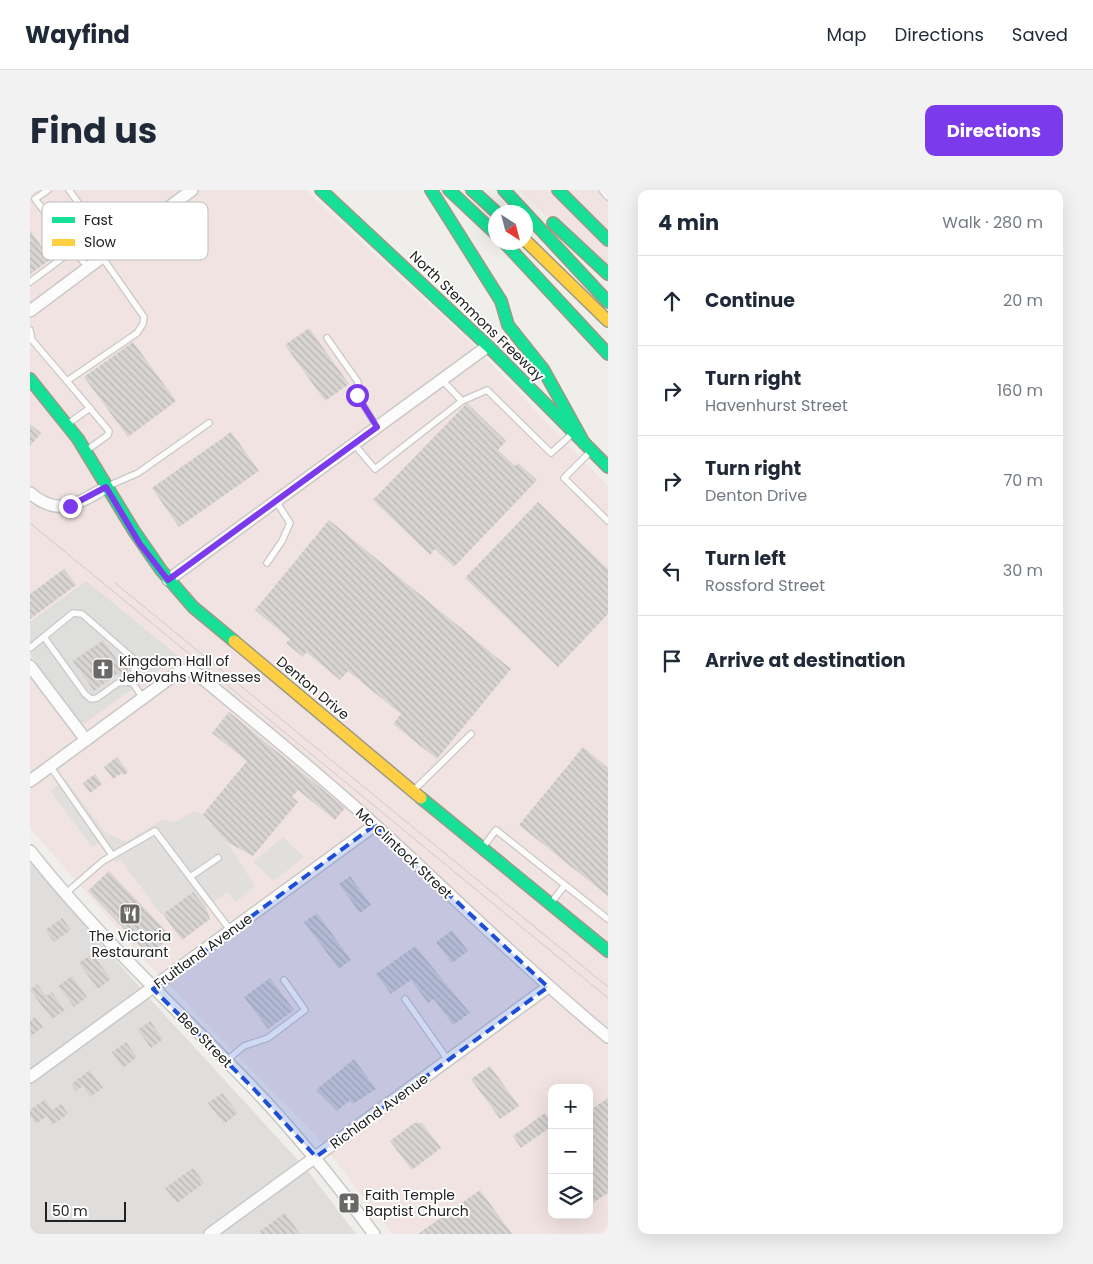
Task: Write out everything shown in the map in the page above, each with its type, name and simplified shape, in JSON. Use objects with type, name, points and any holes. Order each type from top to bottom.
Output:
[{"type":"main road","name":"North Stemmons Freeway","points":[[321,190],[488,346],[608,467]]},
{"type":"main road","points":[[431,190],[501,301],[508,325],[543,370],[588,446]]},
{"type":"main road","points":[[449,190],[488,227]]},
{"type":"main road","points":[[472,190],[488,205]]},
{"type":"main road","points":[[504,190],[608,302]]},
{"type":"main road","points":[[558,190],[608,240]]},
{"type":"main road","points":[[512,199],[552,222],[608,274]]},
{"type":"main road","points":[[533,248],[608,321]]},
{"type":"main road","points":[[511,250],[608,354]]},
{"type":"main road","name":"Denton Drive","points":[[30,379],[68,424],[86,451],[140,544],[168,580],[193,607],[481,849],[605,946]]},
{"type":"street","points":[[176,202],[192,190]]},
{"type":"street","points":[[30,311],[98,260]]},
{"type":"street","points":[[168,580],[488,346]]},
{"type":"street","points":[[30,494],[46,505],[56,507],[76,504],[106,487]]},
{"type":"street","points":[[30,666],[86,740]]},
{"type":"street","name":"Mc Clintock Street","points":[[143,698],[177,674],[186,670],[196,674],[297,756],[375,825],[548,987],[608,1037]]},
{"type":"street","points":[[30,781],[143,698]]},
{"type":"street","name":"Fruitland Avenue","points":[[30,1077],[375,825]]},
{"type":"street","name":"Bee Street","points":[[30,851],[153,989],[226,1061],[316,1157],[374,1234]]},
{"type":"street","name":"Richland Avenue","points":[[210,1234],[548,987]]},
{"type":"lane","points":[[42,207],[36,199],[48,190]]},
{"type":"lane","points":[[68,190],[77,202]]},
{"type":"lane","points":[[602,190],[608,197]]},
{"type":"lane","points":[[30,282],[60,260]]},
{"type":"lane","points":[[82,260],[88,268]]},
{"type":"lane","points":[[67,381],[136,333],[143,324],[144,317],[104,260]]},
{"type":"lane","points":[[30,330],[32,340],[109,431],[108,435],[86,451]]},
{"type":"lane","points":[[327,338],[358,382],[357,395],[377,427]]},
{"type":"lane","points":[[442,380],[462,401]]},
{"type":"lane","points":[[354,444],[375,469],[462,401],[487,390],[551,452],[574,432]]},
{"type":"lane","points":[[68,424],[90,408]]},
{"type":"lane","points":[[106,487],[138,473],[209,422]]},
{"type":"lane","points":[[588,446],[564,478],[608,521]]},
{"type":"lane","points":[[267,563],[282,541],[290,523],[276,501]]},
{"type":"lane","points":[[30,648],[72,613],[82,614],[136,661],[132,682],[143,698]]},
{"type":"lane","points":[[44,637],[84,694],[91,699],[96,698],[118,683],[132,682]]},
{"type":"lane","points":[[413,791],[471,734]]},
{"type":"lane","points":[[50,766],[112,855]]},
{"type":"lane","points":[[481,849],[496,830],[608,919]]},
{"type":"lane","points":[[66,892],[112,855],[155,831],[230,931]]},
{"type":"lane","points":[[190,877],[218,858]]},
{"type":"lane","points":[[550,904],[564,885]]},
{"type":"lane","points":[[226,1061],[244,1046],[268,1038],[305,1010],[284,980]]},
{"type":"lane","points":[[405,999],[448,1060]]},
{"type":"highlighted area","points":[[375,825],[548,987],[316,1157],[254,1089],[153,989]]},
{"type":"shaded area","points":[[30,190],[305,190],[468,340],[608,486],[608,1234],[392,1234],[317,1137],[152,968],[30,828]]},
{"type":"shaded area","points":[[520,190],[608,190],[608,276]]},
{"type":"shaded area","points":[[86,581],[178,656],[85,723],[81,722],[30,654],[30,622]]},
{"type":"shaded area","points":[[65,779],[105,832],[126,842],[163,819],[175,822],[194,811],[203,814],[227,842],[255,886],[236,902],[227,892],[206,908],[193,892],[161,914],[121,860],[116,862],[100,842],[92,847],[50,791]]},
{"type":"shaded area","points":[[283,837],[304,857],[274,881],[253,862]]},
{"type":"shaded area","points":[[30,863],[152,1001],[308,1171],[356,1234],[30,1234]]},
{"type":"building","points":[[30,230],[42,248],[42,260],[50,260],[30,274]]},
{"type":"building","points":[[309,328],[349,384],[325,401],[285,345]]},
{"type":"building","points":[[133,342],[176,401],[128,437],[84,377]]},
{"type":"building","points":[[467,403],[506,441],[498,450],[515,466],[518,463],[537,480],[454,567],[435,549],[430,555],[373,500]]},
{"type":"building","points":[[30,424],[41,433],[30,446]]},
{"type":"building","points":[[231,432],[259,471],[179,527],[152,488]]},
{"type":"building","points":[[538,502],[608,569],[608,614],[558,667],[465,578]]},
{"type":"building","points":[[329,520],[511,669],[437,759],[393,724],[401,714],[348,671],[340,680],[306,652],[303,657],[286,643],[290,639],[255,610]]},
{"type":"building","points":[[64,569],[76,585],[30,619],[30,594]]},
{"type":"building","name":"Kingdom Hall of Jehovahs Witnesses","points":[[103,640],[119,663],[129,664],[127,676],[117,674],[94,691],[73,661]]},
{"type":"building","points":[[229,712],[345,808],[335,820],[298,790],[292,797],[298,802],[253,856],[227,842],[203,814],[247,761],[212,733]]},
{"type":"building","points":[[583,747],[608,768],[608,896],[519,825]]},
{"type":"building","points":[[117,757],[128,772],[124,775],[122,773],[113,779],[104,767]]},
{"type":"building","points":[[95,774],[102,784],[90,793],[83,783]]},
{"type":"building","name":"The Victoria Restaurant","points":[[109,871],[171,936],[153,952],[146,952],[88,891]]},
{"type":"building","points":[[350,876],[371,905],[360,913],[339,884]]},
{"type":"building","name":"The Victoria Restaurant","points":[[193,892],[206,908],[210,919],[182,940],[163,914]]},
{"type":"building","points":[[317,913],[351,960],[339,969],[304,922]]},
{"type":"building","points":[[62,918],[71,930],[54,942],[45,930]]},
{"type":"building","points":[[452,930],[468,951],[452,963],[436,942]]},
{"type":"building","points":[[415,946],[470,1013],[453,1025],[434,999],[428,1003],[411,980],[391,994],[376,974]]},
{"type":"building","points":[[92,954],[111,979],[98,989],[79,963]]},
{"type":"building","points":[[72,976],[87,997],[74,1007],[58,986]]},
{"type":"building","points":[[270,978],[294,1010],[268,1029],[244,997]]},
{"type":"building","points":[[37,984],[46,996],[52,992],[65,1010],[52,1019],[30,990]]},
{"type":"building","points":[[35,1017],[43,1027],[31,1036],[30,1021]]},
{"type":"building","points":[[150,1021],[163,1039],[151,1048],[138,1030]]},
{"type":"building","points":[[126,1042],[137,1057],[123,1068],[112,1052]]},
{"type":"building","points":[[354,1059],[376,1089],[353,1104],[350,1100],[337,1111],[316,1090]]},
{"type":"building","points":[[490,1066],[519,1106],[500,1119],[471,1079]]},
{"type":"building","points":[[90,1070],[103,1088],[90,1097],[83,1086],[76,1091],[71,1084]]},
{"type":"building","points":[[222,1093],[238,1113],[224,1124],[208,1103]]},
{"type":"building","points":[[608,1098],[608,1193],[593,1203],[593,1129],[593,1108]]},
{"type":"building","points":[[45,1099],[52,1110],[61,1104],[68,1114],[52,1125],[47,1116],[36,1124],[30,1116],[30,1110]]},
{"type":"building","points":[[545,1113],[548,1117],[548,1129],[521,1148],[513,1136]]},
{"type":"building","points":[[414,1123],[422,1123],[441,1148],[412,1170],[390,1141]]},
{"type":"building","points":[[193,1168],[204,1183],[177,1203],[165,1188]]},
{"type":"building","points":[[480,1190],[512,1234],[418,1234]]},
{"type":"building","points":[[285,1213],[300,1234],[262,1234],[260,1231]]},
{"type":"tram line","points":[[30,523],[608,998]]},
{"type":"tram line","points":[[115,583],[608,987]]},
{"type":"traffic: fast","points":[[321,190],[488,346],[608,467]]},
{"type":"traffic: fast","points":[[431,190],[501,301],[508,325],[543,369],[584,443]]},
{"type":"traffic: fast","points":[[449,190],[488,227]]},
{"type":"traffic: fast","points":[[472,190],[488,205]]},
{"type":"traffic: fast","points":[[504,190],[608,302]]},
{"type":"traffic: fast","points":[[558,190],[608,240]]},
{"type":"traffic: fast","points":[[553,223],[608,274]]},
{"type":"traffic: fast","points":[[511,250],[608,354]]},
{"type":"traffic: fast","points":[[30,379],[78,439],[134,531],[161,570],[193,607],[234,641]]},
{"type":"traffic: fast","points":[[421,798],[608,951]]},
{"type":"traffic: slow","points":[[533,248],[608,321]]},
{"type":"traffic: slow","points":[[234,641],[421,798]]},
{"type":"place","name":"Kingdom Hall of Jehovahs Witnesses","points":[[103,669]]},
{"type":"place","name":"The Victoria Restaurant","points":[[130,914]]},
{"type":"place","name":"Faith Temple Baptist Church","points":[[349,1203]]},
{"type":"route","points":[[70,506],[106,487],[140,544],[168,580],[377,427],[357,395]]}]
